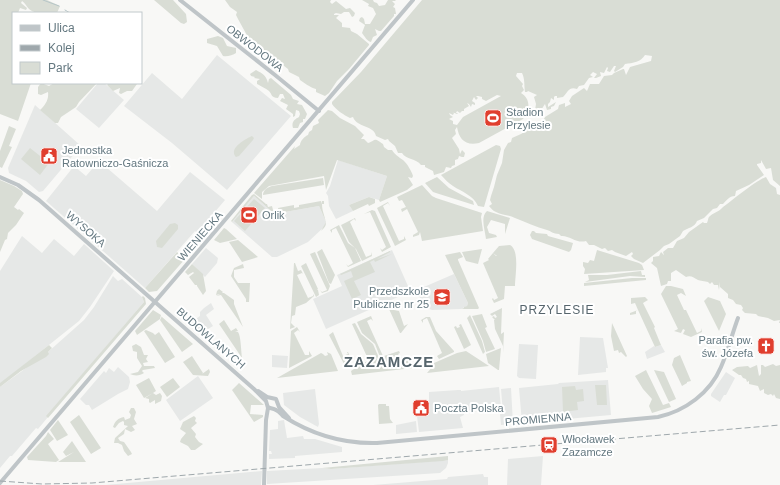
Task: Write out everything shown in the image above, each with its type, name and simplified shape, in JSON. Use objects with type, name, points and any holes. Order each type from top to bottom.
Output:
[{"type":"street","name":"OBWODOWA","points":[[180,0],[319,111]]},
{"type":"street","name":"WIENIECKA","points":[[0,483],[413,0]]},
{"type":"street","name":"WYSOKA","points":[[0,177],[18,185],[40,200],[155,302]]},
{"type":"street","name":"BUDOWLANYCH","points":[[155,302],[254,389],[267,404]]},
{"type":"street","name":"PROMIENNA","points":[[267,404],[307,429],[325,436],[353,442],[369,443],[556,427],[661,416],[675,412],[694,400],[712,382],[721,366],[738,318]]},
{"type":"street","name":"BUDOWLANYCH","points":[[254,389],[270,398],[276,399],[278,405]]},
{"type":"street","points":[[264,485],[267,404],[270,398]]},
{"type":"street","name":"PROMIENNA","points":[[278,405],[280,409],[290,418]]},
{"type":"street","points":[[266,424],[271,412],[278,405]]},
{"type":"shaded area","points":[[217,55],[291,116],[227,190],[172,143],[124,106],[152,73],[182,99]]},
{"type":"shaded area","points":[[97,84],[105,84],[124,100],[99,128],[76,109]]},
{"type":"shaded area","points":[[35,105],[81,146],[43,191],[39,192],[26,181],[9,173],[8,168]]},
{"type":"shaded area","points":[[338,160],[387,176],[379,200],[369,197],[349,205],[353,211],[336,219],[329,206],[328,196],[326,193],[330,186]]},
{"type":"shaded area","points":[[99,161],[157,211],[190,172],[225,200],[197,233],[195,231],[145,288],[46,201],[74,166],[86,176]]},
{"type":"shaded area","points":[[254,196],[279,218],[285,212],[319,206],[326,222],[324,227],[308,242],[277,257],[272,257],[232,222]]},
{"type":"shaded area","points":[[22,236],[42,253],[54,239],[74,256],[84,244],[114,271],[79,321],[0,384],[0,271]]},
{"type":"shaded area","points":[[206,248],[218,258],[217,263],[205,277],[192,264]]},
{"type":"shaded area","points":[[392,250],[408,286],[407,293],[326,329],[313,299],[342,286],[337,275]]},
{"type":"shaded area","name":"Przedszkole Publiczne nr 25","points":[[454,274],[468,303],[467,306],[461,309],[432,310],[423,306],[417,290]]},
{"type":"shaded area","points":[[113,276],[118,281],[122,279],[142,297],[144,302],[47,416],[48,417],[38,429],[36,428],[0,468],[0,387],[48,352],[84,320]]},
{"type":"shaded area","points":[[211,303],[214,309],[206,315],[213,326],[208,329],[210,332],[207,334],[212,339],[210,341],[190,324],[200,316],[200,312],[204,308]]},
{"type":"shaded area","points":[[580,337],[603,338],[608,368],[606,368],[606,372],[578,375]]},
{"type":"shaded area","points":[[519,344],[538,345],[536,379],[519,378],[517,376]]},
{"type":"shaded area","points":[[661,345],[665,352],[647,359],[645,352],[654,346]]},
{"type":"shaded area","points":[[272,355],[288,356],[287,368],[272,367]]},
{"type":"shaded area","points":[[118,367],[129,377],[130,382],[128,389],[92,410],[89,405],[86,405],[80,399],[104,371],[106,373],[109,368],[114,372]]},
{"type":"shaded area","points":[[726,372],[735,378],[726,395],[724,395],[720,402],[711,396],[711,394]]},
{"type":"shaded area","points":[[198,376],[213,398],[180,421],[166,400]]},
{"type":"shaded area","points":[[608,380],[611,415],[522,423],[519,388],[559,383]]},
{"type":"shaded area","points":[[499,387],[501,408],[498,408],[498,410],[464,412],[464,415],[460,417],[463,428],[419,432],[416,408],[420,402],[429,401],[429,392],[461,391]]},
{"type":"shaded area","points":[[511,388],[513,424],[501,425],[500,414],[503,413],[501,389]]},
{"type":"shaded area","points":[[315,389],[319,424],[318,427],[300,417],[284,405],[283,393]]},
{"type":"shaded area","points":[[284,420],[287,438],[303,436],[304,439],[315,439],[342,447],[342,452],[295,456],[295,458],[269,459],[269,454],[272,454],[271,451],[269,451],[270,430],[278,429],[278,421]]},
{"type":"shaded area","points":[[416,421],[417,432],[396,434],[396,425]]},
{"type":"shaded area","points":[[543,456],[541,485],[507,485],[508,459]]},
{"type":"shaded area","points":[[448,460],[446,468],[440,473],[267,484],[267,471],[322,468],[331,469]]},
{"type":"shaded area","points":[[262,471],[261,485],[105,485]]},
{"type":"shaded area","points":[[483,474],[484,477],[488,477],[488,485],[373,485],[447,479],[448,477]]},
{"type":"green space","points":[[0,0],[47,0],[60,6],[57,12],[36,12],[29,9],[22,1],[21,3],[27,8],[26,10],[20,8],[18,12],[12,12],[12,84],[31,84],[18,121],[0,114]]},
{"type":"green space","points":[[154,0],[173,0],[186,14],[187,22],[184,24],[181,23]]},
{"type":"green space","points":[[225,0],[331,0],[330,2],[332,4],[336,1],[346,9],[350,8],[355,13],[352,17],[349,12],[334,14],[339,15],[336,18],[342,23],[342,27],[350,28],[351,31],[357,34],[369,45],[325,96],[316,92],[316,89],[307,85],[300,80],[299,77],[289,72],[288,69],[249,39],[236,15],[237,12],[230,7]]},
{"type":"green space","points":[[362,0],[373,0],[379,6],[385,5],[388,0],[396,1],[392,1],[395,4],[393,7],[395,8],[396,14],[394,14],[394,16],[381,31],[375,29],[377,35],[373,37],[371,42],[367,40],[362,33],[365,25],[359,21],[362,17],[365,24],[370,24],[376,14],[373,8],[368,6],[369,4]]},
{"type":"green space","points":[[422,0],[780,0],[780,186],[773,180],[771,168],[766,169],[761,160],[761,163],[757,165],[764,175],[749,185],[736,191],[735,196],[729,198],[723,204],[720,204],[717,208],[713,209],[704,218],[683,231],[680,236],[664,246],[643,263],[631,256],[633,254],[632,252],[626,256],[612,250],[608,251],[605,248],[602,249],[594,245],[589,245],[586,241],[583,242],[561,236],[513,217],[498,213],[489,206],[492,204],[490,200],[502,163],[504,150],[508,143],[511,142],[512,138],[543,121],[545,117],[558,109],[559,105],[565,103],[565,107],[571,104],[569,101],[572,96],[584,88],[587,91],[590,84],[599,84],[604,76],[612,75],[623,69],[626,75],[630,67],[651,61],[652,56],[645,55],[639,61],[625,64],[615,72],[616,66],[614,66],[610,72],[607,71],[607,67],[604,73],[600,72],[601,76],[596,78],[594,78],[597,74],[593,72],[590,75],[593,77],[589,78],[584,85],[579,86],[577,89],[570,89],[563,97],[557,98],[557,96],[555,96],[554,100],[551,98],[548,107],[556,102],[551,109],[547,110],[545,104],[542,109],[537,112],[535,110],[536,104],[534,97],[537,95],[528,91],[525,92],[523,75],[522,73],[517,73],[516,76],[523,84],[522,86],[524,90],[521,93],[527,98],[528,101],[527,112],[523,119],[479,143],[474,144],[466,142],[461,138],[457,127],[455,130],[456,134],[452,138],[459,149],[460,154],[462,150],[465,153],[464,157],[459,156],[458,159],[455,160],[455,165],[451,168],[446,167],[444,172],[434,175],[433,171],[425,167],[425,165],[421,165],[406,157],[402,153],[398,153],[395,146],[388,139],[385,140],[376,136],[375,132],[355,121],[353,117],[350,118],[343,114],[332,104],[332,102],[361,72]],"holes":[[[497,95],[501,96],[463,117],[457,125],[453,124],[453,121],[449,119],[453,117],[449,113],[453,115],[454,113],[452,112],[457,114],[457,111],[460,113],[464,111],[464,109],[469,106],[467,103],[471,107],[472,104],[475,105],[472,101],[474,97],[476,100],[478,98],[476,96],[482,97],[482,99],[486,101]]]},
{"type":"green space","points":[[218,36],[223,38],[227,46],[236,48],[236,53],[230,56],[223,56],[217,46],[207,43],[207,39]]},
{"type":"green space","points":[[256,70],[264,75],[268,83],[269,79],[271,78],[291,95],[293,99],[299,101],[297,104],[302,105],[307,114],[298,128],[293,128],[293,122],[299,117],[299,111],[296,110],[295,116],[293,117],[293,114],[286,109],[288,105],[280,101],[282,98],[285,99],[283,94],[280,94],[278,98],[274,97],[268,90],[257,84],[257,81],[260,79],[254,78],[255,77],[251,76],[250,74]]},
{"type":"green space","points":[[40,84],[49,86],[52,84],[96,84],[76,107],[61,117],[58,123],[55,123],[40,110],[46,102],[48,92],[41,95],[38,94],[38,87]]},
{"type":"green space","points":[[137,84],[132,91],[127,91],[121,94],[119,93],[120,88],[113,91],[107,85]]},
{"type":"green space","points":[[328,110],[355,126],[364,135],[361,139],[364,139],[368,143],[376,140],[383,144],[388,150],[392,150],[396,155],[405,161],[413,176],[412,178],[408,177],[413,185],[407,190],[380,202],[379,200],[387,176],[337,160],[326,190],[324,176],[269,186],[262,192],[262,199],[254,193],[295,146],[294,149],[300,145],[305,136],[312,130],[313,126],[319,123],[318,120]]},
{"type":"green space","points":[[9,126],[16,129],[9,146],[12,147],[2,168],[0,167],[0,151]]},
{"type":"green space","points":[[252,136],[254,138],[253,140],[239,156],[236,157],[234,151],[238,145]]},
{"type":"green space","points":[[496,145],[500,146],[501,149],[484,207],[478,206],[470,196],[451,185],[441,175]]},
{"type":"green space","points":[[30,148],[49,163],[40,175],[21,159]]},
{"type":"green space","points":[[437,177],[449,188],[473,201],[474,205],[433,192],[425,183]]},
{"type":"green space","points":[[766,177],[770,184],[776,188],[777,194],[780,195],[780,320],[774,321],[756,314],[745,313],[742,310],[743,308],[741,305],[736,304],[733,300],[728,298],[728,294],[720,287],[720,282],[719,290],[718,285],[714,285],[712,282],[710,284],[688,276],[686,277],[676,270],[671,273],[671,281],[668,281],[667,284],[661,286],[657,268],[651,263],[653,261],[653,257],[659,256],[661,252],[664,255],[663,252],[668,248],[673,248],[677,241],[684,238],[689,232],[703,222],[707,223],[710,216],[719,211],[750,186]]},
{"type":"green space","points":[[323,178],[324,185],[263,195],[266,189],[272,186]]},
{"type":"green space","points":[[0,180],[22,191],[23,194],[14,207],[24,213],[16,225],[8,233],[7,239],[5,240],[0,252]]},
{"type":"green space","points":[[422,185],[432,196],[436,198],[482,213],[481,217],[483,231],[422,241],[420,232],[419,235],[413,237],[413,235],[418,232],[407,209],[402,212],[401,209],[406,207],[402,200],[399,201],[397,197]]},
{"type":"green space","points":[[254,194],[267,204],[268,207],[272,206],[277,215],[279,214],[278,208],[294,205],[294,208],[299,207],[299,205],[321,201],[326,221],[319,206],[285,212],[279,218],[254,196],[232,222],[231,221]]},
{"type":"green space","points":[[369,197],[375,199],[375,203],[369,206],[368,204],[353,211],[349,205]]},
{"type":"green space","name":"Orlik","points":[[254,199],[265,208],[245,231],[234,221]]},
{"type":"green space","points":[[388,202],[390,206],[388,203],[383,206],[399,241],[404,239],[404,236],[406,240],[395,246],[377,208]]},
{"type":"green space","points":[[372,210],[375,211],[391,247],[382,252],[380,248],[382,250],[386,247],[370,212],[364,214]]},
{"type":"green space","points":[[487,211],[510,218],[505,234],[505,224],[491,220],[487,227],[489,233],[496,235],[497,237],[486,239],[483,220]]},
{"type":"green space","points":[[355,218],[356,221],[354,219],[350,222],[366,257],[371,255],[371,252],[372,256],[362,261],[356,249],[349,242],[341,225]]},
{"type":"green space","points":[[175,223],[178,225],[178,229],[162,248],[157,247],[156,241],[170,224]]},
{"type":"green space","points":[[339,225],[348,243],[355,248],[361,261],[348,267],[346,264],[348,266],[353,263],[336,228],[332,230],[332,233],[330,230]]},
{"type":"green space","points":[[224,228],[237,239],[220,243],[214,240]]},
{"type":"green space","points":[[532,231],[547,234],[548,236],[573,243],[571,250],[569,252],[532,239],[530,235]]},
{"type":"green space","points":[[238,240],[258,257],[242,262],[229,242]]},
{"type":"green space","points":[[510,245],[515,252],[516,258],[515,286],[505,286],[504,299],[494,303],[492,299],[493,298],[494,300],[498,298],[483,263],[489,260],[488,259],[493,253],[499,246]]},
{"type":"green space","points":[[322,249],[335,275],[331,284],[329,283],[317,252]]},
{"type":"green space","points":[[482,249],[478,264],[466,261],[462,252]]},
{"type":"green space","points":[[597,250],[639,263],[642,265],[644,270],[584,274],[585,269],[583,262],[588,263],[590,260],[594,261]]},
{"type":"green space","points":[[390,251],[377,259],[392,254],[375,262],[374,260],[370,262],[375,272],[354,281],[361,295],[352,299],[344,281],[353,277],[351,271],[341,275],[340,274]]},
{"type":"green space","points":[[177,252],[185,259],[157,291],[149,292],[145,288]]},
{"type":"green space","points":[[315,252],[330,286],[328,291],[322,293],[320,290],[322,292],[327,290],[310,254]]},
{"type":"green space","points":[[460,252],[463,257],[458,260],[479,308],[478,309],[461,309],[467,306],[468,303],[445,255]]},
{"type":"green space","points":[[294,263],[298,271],[301,270],[303,274],[297,275],[308,298],[313,296],[313,294],[314,296],[306,303],[296,307],[295,315],[292,316],[291,323],[295,327],[290,329]]},
{"type":"green space","points":[[306,263],[318,289],[319,295],[316,297],[301,266]]},
{"type":"green space","points":[[192,264],[203,274],[206,291],[203,295],[197,285],[195,285],[189,277],[194,273],[193,272],[188,275],[185,272]]},
{"type":"green space","points":[[243,264],[244,268],[234,270],[234,277],[238,283],[250,283],[249,302],[246,302],[246,299],[231,276],[234,268]]},
{"type":"green space","points":[[641,271],[642,275],[645,275],[645,277],[630,276],[585,282],[589,280],[588,275],[607,275]]},
{"type":"green space","points":[[646,278],[646,280],[584,286],[584,283]]},
{"type":"green space","points":[[666,286],[683,289],[686,296],[681,293],[677,295],[697,333],[701,331],[701,328],[702,332],[691,337],[683,334],[685,330],[683,329],[681,333],[674,331],[678,329],[661,294]]},
{"type":"green space","points":[[219,289],[223,292],[222,293],[234,300],[234,304],[243,327],[221,295],[216,296],[220,294],[216,295]]},
{"type":"green space","points":[[143,296],[146,304],[48,418],[46,416],[144,302]]},
{"type":"green space","points":[[645,297],[648,300],[643,303],[655,327],[654,328],[661,345],[655,347],[635,303],[631,304],[631,298]]},
{"type":"green space","points":[[708,297],[720,301],[726,314],[719,331],[704,301]]},
{"type":"green space","points":[[502,308],[501,334],[504,332],[503,353],[503,346],[495,329],[495,320],[492,317],[497,317],[495,314],[492,316],[490,314]]},
{"type":"green space","points":[[389,309],[399,311],[404,326],[408,324],[401,333],[400,333]]},
{"type":"green space","points":[[153,310],[161,315],[160,319],[137,335],[135,331]]},
{"type":"green space","points":[[638,310],[636,311],[636,314],[630,315],[630,313]]},
{"type":"green space","points":[[482,314],[487,327],[485,328],[495,349],[486,352],[472,316]]},
{"type":"green space","points":[[470,315],[482,341],[485,352],[483,354],[467,318]]},
{"type":"green space","points":[[162,316],[193,344],[182,352],[160,320]]},
{"type":"green space","points":[[371,316],[373,321],[371,319],[367,321],[383,356],[380,357],[375,344],[362,333],[357,322]]},
{"type":"green space","points":[[426,317],[430,317],[436,331],[454,352],[439,359],[437,356],[442,353],[427,318],[423,320],[423,323],[421,320]]},
{"type":"green space","points":[[224,320],[231,331],[236,328],[238,331],[235,331],[238,332],[240,337],[242,358],[219,324]]},
{"type":"green space","points":[[355,323],[361,334],[373,344],[379,358],[369,361],[352,324]]},
{"type":"green space","points":[[612,323],[627,356],[626,357],[621,352],[619,353],[618,350],[614,351],[611,336]]},
{"type":"green space","points":[[461,324],[471,345],[464,349],[454,327],[460,327],[459,325]]},
{"type":"green space","points":[[297,327],[300,332],[298,330],[294,333],[305,355],[309,355],[309,351],[312,356],[289,368],[291,331]]},
{"type":"green space","points":[[146,330],[155,335],[159,332],[175,357],[165,363],[144,331]]},
{"type":"green space","points":[[333,332],[343,356],[348,354],[348,352],[351,359],[350,358],[347,360],[348,362],[344,364],[329,335]]},
{"type":"green space","points":[[136,344],[141,347],[144,355],[148,355],[146,359],[148,362],[143,363],[144,366],[154,366],[155,368],[143,370],[142,371],[144,373],[141,375],[130,374],[138,372],[142,366],[137,358],[137,352],[133,351],[132,346]]},
{"type":"green space","points":[[49,345],[52,348],[46,357],[21,371],[0,387],[0,383]]},
{"type":"green space","points":[[501,348],[498,370],[488,363],[486,354]]},
{"type":"green space","points":[[399,351],[400,353],[398,354],[400,357],[402,357],[403,360],[410,360],[413,368],[352,375],[351,371],[363,363]]},
{"type":"green space","points":[[466,351],[489,366],[427,373],[434,363],[457,353]]},
{"type":"green space","points":[[327,352],[331,354],[338,371],[277,378],[321,353],[325,356],[328,355]]},
{"type":"green space","points":[[680,355],[691,381],[682,386],[672,365],[674,358]]},
{"type":"green space","points":[[192,356],[203,373],[202,374],[209,369],[210,372],[208,376],[193,375],[183,362]]},
{"type":"green space","points":[[773,364],[776,366],[780,365],[780,399],[776,398],[774,394],[773,396],[771,394],[768,395],[764,393],[764,389],[760,391],[758,386],[749,384],[749,381],[747,382],[741,375],[732,370],[737,367],[748,366],[750,368],[757,365],[759,376],[761,374],[761,365],[765,367]]},
{"type":"green space","points":[[646,370],[663,405],[669,403],[671,407],[652,413],[649,406],[652,399],[643,389],[635,376]]},
{"type":"green space","points":[[654,370],[664,372],[676,399],[669,402]]},
{"type":"green space","points":[[149,378],[156,391],[144,398],[136,385]]},
{"type":"green space","points":[[173,378],[180,387],[167,397],[160,387]]},
{"type":"green space","points":[[239,383],[264,405],[251,405],[250,414],[263,415],[263,417],[254,422],[232,390]]},
{"type":"green space","points":[[595,385],[606,385],[607,405],[597,405]]},
{"type":"green space","points":[[575,386],[576,390],[583,389],[584,401],[577,402],[578,410],[563,412],[562,387]]},
{"type":"green space","points":[[153,393],[156,395],[160,393],[162,396],[161,401],[155,404],[155,400],[150,403],[149,399],[145,398]]},
{"type":"green space","points":[[379,404],[386,404],[386,406],[389,406],[390,419],[393,423],[379,424]]},
{"type":"green space","points":[[131,408],[134,408],[136,412],[134,419],[137,424],[132,426],[135,430],[131,432],[125,429],[124,434],[118,438],[120,441],[124,442],[131,452],[132,454],[128,456],[122,445],[114,443],[115,438],[128,426],[124,425],[123,421],[115,428],[113,427],[118,419],[124,417],[125,420],[130,418],[131,415],[129,412]]},
{"type":"green space","points":[[79,415],[101,448],[91,454],[70,422]]},
{"type":"green space","points":[[194,416],[197,423],[191,428],[196,434],[195,437],[203,444],[195,450],[191,450],[188,446],[180,442],[186,433],[180,429],[183,422]]},
{"type":"green space","points":[[58,420],[68,435],[57,441],[50,430]]},
{"type":"green space","points":[[48,432],[54,439],[48,444],[59,460],[56,462],[28,460],[27,457]]},
{"type":"green space","points":[[72,441],[86,462],[58,462],[74,452],[66,456],[63,452]]},
{"type":"green space","points":[[448,456],[448,460],[443,461],[331,469],[322,468]]},
{"type":"waterway","points":[[43,0],[59,6]]},
{"type":"railway","points":[[0,481],[42,484],[92,483],[780,425]]},
{"type":"place","name":"Stadion Przylesie","points":[[493,118]]},
{"type":"place","name":"Jednostka Ratowniczo-Gaśnicza","points":[[49,156]]},
{"type":"place","name":"Orlik","points":[[249,215]]},
{"type":"place","name":"Przedszkole Publiczne nr 25","points":[[442,297]]},
{"type":"place","name":"Parafia pw. św. Józefa","points":[[766,346]]},
{"type":"place","name":"Poczta Polska","points":[[421,408]]},
{"type":"place","name":"Włocławek Zazamcze","points":[[549,445]]},
{"type":"district","name":"PRZYLESIE","points":[[557,310]]},
{"type":"district","name":"ZAZAMCZE","points":[[389,362]]}]
